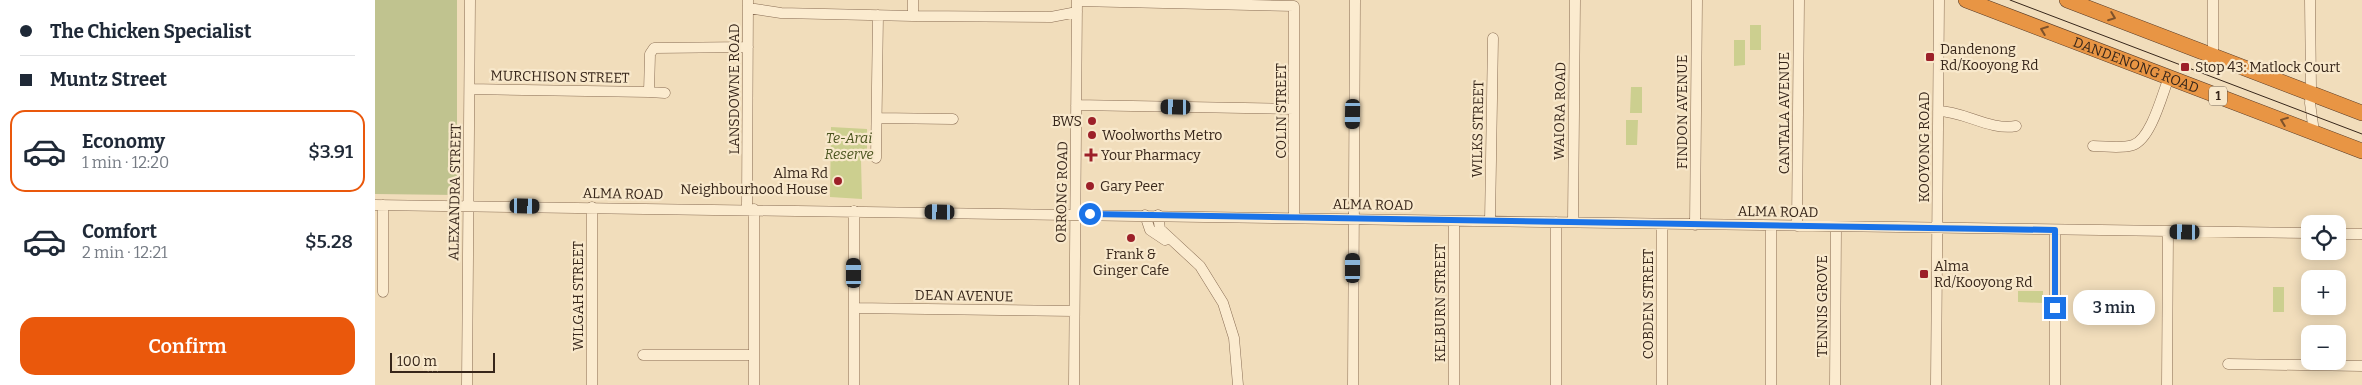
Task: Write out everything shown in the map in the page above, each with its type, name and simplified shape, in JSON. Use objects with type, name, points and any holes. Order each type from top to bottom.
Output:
[{"type":"highway","name":"DANDENONG ROAD","points":[[1966,0],[2362,151]]},
{"type":"highway","points":[[2067,0],[2362,112]]},
{"type":"street","name":"ALEXANDRA STREET","points":[[467,385],[470,0]]},
{"type":"street","points":[[913,0],[913,16]]},
{"type":"street","points":[[1353,385],[1355,0]]},
{"type":"street","name":"WAIORA ROAD","points":[[1573,222],[1575,0]]},
{"type":"street","name":"FINDON AVENUE","points":[[1695,225],[1697,0]]},
{"type":"street","name":"CANTALA AVENUE","points":[[1797,226],[1799,0]]},
{"type":"street","name":"KOOYONG ROAD","points":[[1936,385],[1939,0]]},
{"type":"street","points":[[2213,0],[2213,56]]},
{"type":"street","points":[[2310,0],[2311,93],[2309,103],[2314,132]]},
{"type":"street","points":[[1051,17],[1077,4]]},
{"type":"street","name":"COLIN STREET","points":[[1077,4],[1294,6],[1294,218]]},
{"type":"street","name":"ORRONG ROAD","points":[[1074,385],[1077,4]]},
{"type":"street","points":[[748,8],[781,13],[1051,17],[1077,24]]},
{"type":"street","name":"LANSDOWNE ROAD","points":[[748,8],[754,385]]},
{"type":"street","points":[[877,158],[878,15]]},
{"type":"street","name":"WILKS STREET","points":[[1491,221],[1493,38]]},
{"type":"street","name":"MURCHISON STREET","points":[[649,92],[650,54],[653,48],[748,48]]},
{"type":"street","points":[[2093,146],[2127,146],[2142,140],[2148,130],[2169,77]]},
{"type":"street","name":"MURCHISON STREET","points":[[470,89],[665,93]]},
{"type":"street","points":[[1076,105],[1294,109]]},
{"type":"street","points":[[1938,111],[1948,111],[2006,127],[2016,126]]},
{"type":"street","points":[[877,118],[953,119]]},
{"type":"street","points":[[379,205],[379,272],[383,292]]},
{"type":"street","name":"ALMA ROAD","points":[[379,205],[1158,215],[2301,234]]},
{"type":"street","name":"WILGAH STREET","points":[[592,207],[592,385]]},
{"type":"street","points":[[854,211],[854,385]]},
{"type":"street","points":[[1145,215],[1150,230],[1177,246]]},
{"type":"street","points":[[1158,215],[1160,229],[1203,271],[1223,303],[1234,338],[1238,385]]},
{"type":"street","name":"KELBURN STREET","points":[[1454,221],[1454,385]]},
{"type":"street","points":[[1556,222],[1556,385]]},
{"type":"street","name":"COBDEN STREET","points":[[1662,224],[1662,385]]},
{"type":"street","points":[[1771,226],[1771,385]]},
{"type":"street","name":"TENNIS GROVE","points":[[1835,385],[1836,227]]},
{"type":"street","points":[[2055,230],[2055,385]]},
{"type":"street","points":[[2167,385],[2168,232]]},
{"type":"street","points":[[2346,234],[2362,234]]},
{"type":"street","name":"DEAN AVENUE","points":[[854,308],[1074,311]]},
{"type":"street","points":[[643,355],[755,355]]},
{"type":"street","points":[[2228,364],[2362,366]]},
{"type":"green space","points":[[375,0],[457,0],[457,195],[375,194]]},
{"type":"green space","points":[[1750,25],[1761,25],[1761,50],[1750,50]]},
{"type":"green space","points":[[1734,40],[1745,40],[1745,65],[1734,66]]},
{"type":"green space","points":[[1631,87],[1642,87],[1642,113],[1630,113]]},
{"type":"green space","points":[[1626,120],[1638,120],[1637,145],[1626,145]]},
{"type":"green space","name":"Te-Arai Reserve","points":[[831,127],[867,129],[867,160],[861,160],[862,199],[830,197]]},
{"type":"green space","points":[[2273,287],[2284,287],[2284,312],[2273,312]]},
{"type":"green space","points":[[2018,291],[2043,291],[2043,303],[2018,302]]},
{"type":"tram line","points":[[2010,0],[2362,134]]},
{"type":"place","name":"Dandenong Rd/Kooyong Rd","points":[[1930,57]]},
{"type":"place","name":"Stop 43: Matlock Court","points":[[2185,67]]},
{"type":"place","name":"BWS","points":[[1092,121]]},
{"type":"place","name":"Woolworths Metro","points":[[1092,135]]},
{"type":"place","name":"Your Pharmacy","points":[[1091,155]]},
{"type":"place","name":"Alma Rd Neighbourhood House","points":[[838,181]]},
{"type":"place","name":"Gary Peer","points":[[1090,186]]},
{"type":"place","name":"Frank & Ginger Cafe","points":[[1131,238]]},
{"type":"place","name":"Alma Rd/Kooyong Rd","points":[[1924,274]]},
{"type":"route","points":[[1090,214],[2055,230],[2055,308]]}]
